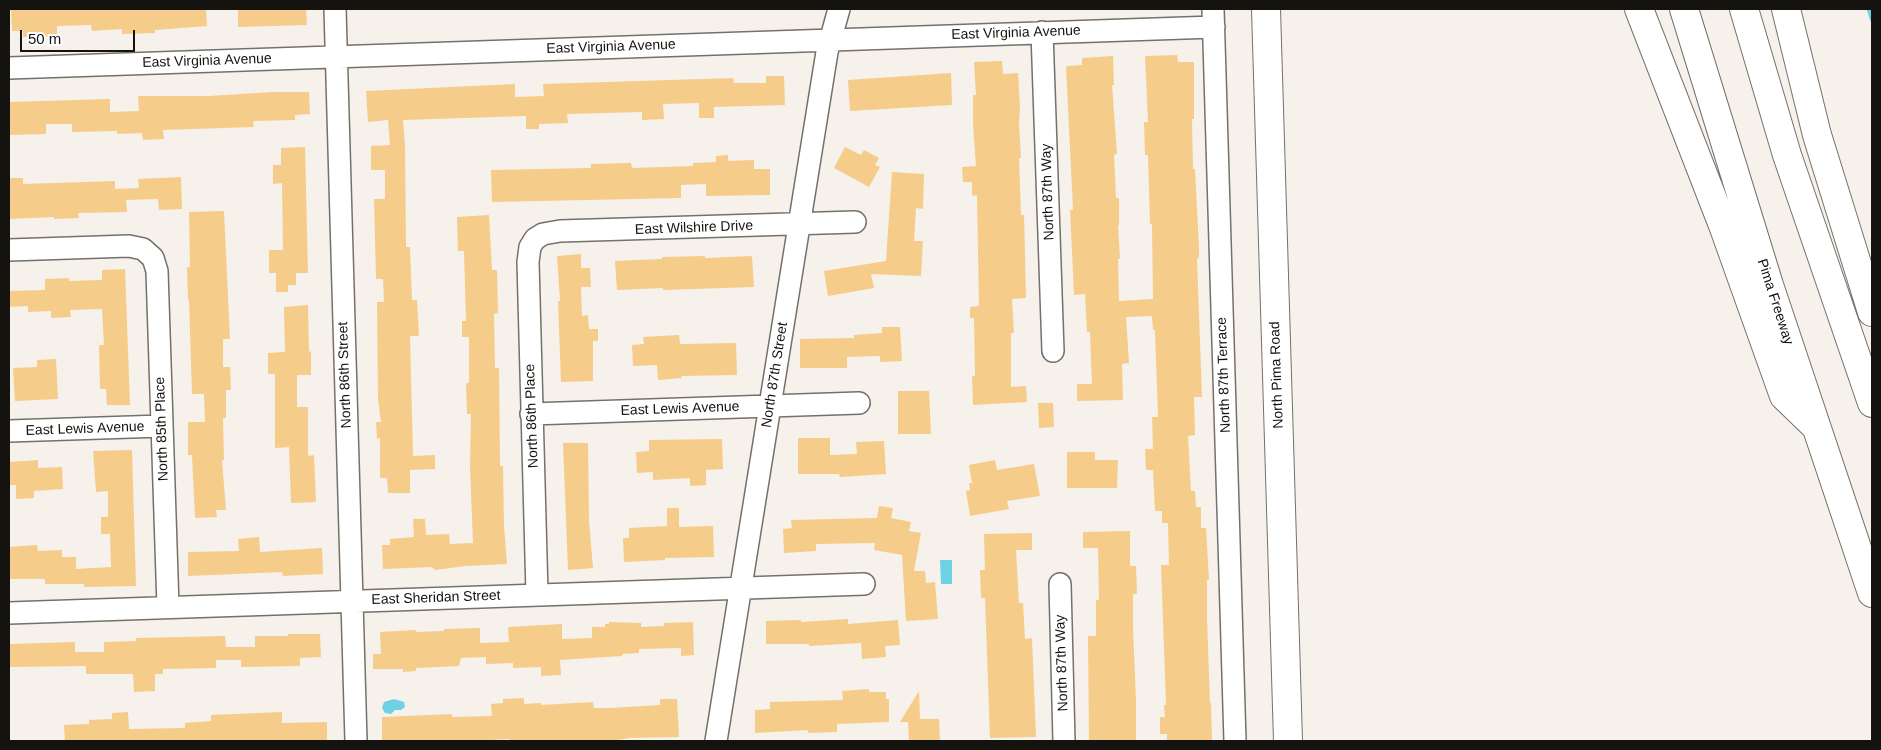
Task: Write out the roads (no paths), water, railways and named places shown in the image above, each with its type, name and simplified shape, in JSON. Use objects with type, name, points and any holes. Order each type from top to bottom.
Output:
[{"type":"main road","name":"North Pima Road","points":[[1266,9],[1288,741]]},
{"type":"main road","points":[[1639,9],[1724,228],[1784,396],[1819,430]]},
{"type":"main road","name":"Pima Freeway","points":[[1684,9],[1769,284],[1872,593]]},
{"type":"main road","points":[[1744,9],[1787,155],[1872,403]]},
{"type":"main road","points":[[1786,9],[1817,135],[1872,312]]},
{"type":"street","name":"North 86th Street","points":[[336,9],[356,741]]},
{"type":"street","name":"North 87th Street","points":[[716,741],[830,40],[839,9]]},
{"type":"street","name":"East Virginia Avenue","points":[[9,68],[1042,32],[1214,18]]},
{"type":"street","name":"North 87th Terrace","points":[[1214,18],[1235,741]]},
{"type":"street","name":"North 87th Way","points":[[1042,32],[1053,351]]},
{"type":"street","name":"East Wilshire Drive","points":[[535,240],[543,234],[560,231],[855,222]]},
{"type":"street","name":"North 86th Place","points":[[535,240],[530,246],[528,262],[537,594]]},
{"type":"street","name":"North 85th Place","points":[[9,250],[129,246],[143,249],[153,258],[157,271],[168,607]]},
{"type":"street","name":"East Lewis Avenue","points":[[531,414],[859,403]]},
{"type":"street","name":"East Lewis Avenue","points":[[9,431],[162,426]]},
{"type":"street","name":"East Sheridan Street","points":[[9,613],[864,584]]},
{"type":"street","name":"North 87th Way","points":[[1060,584],[1064,741]]},
{"type":"water","points":[[940,560],[952,560],[952,584],[941,584]]},
{"type":"water","points":[[394,699],[404,702],[405,707],[401,710],[395,710],[391,714],[385,713],[382,708],[384,702]]},
{"type":"waterway","points":[[1869,9],[1872,19]]}]
